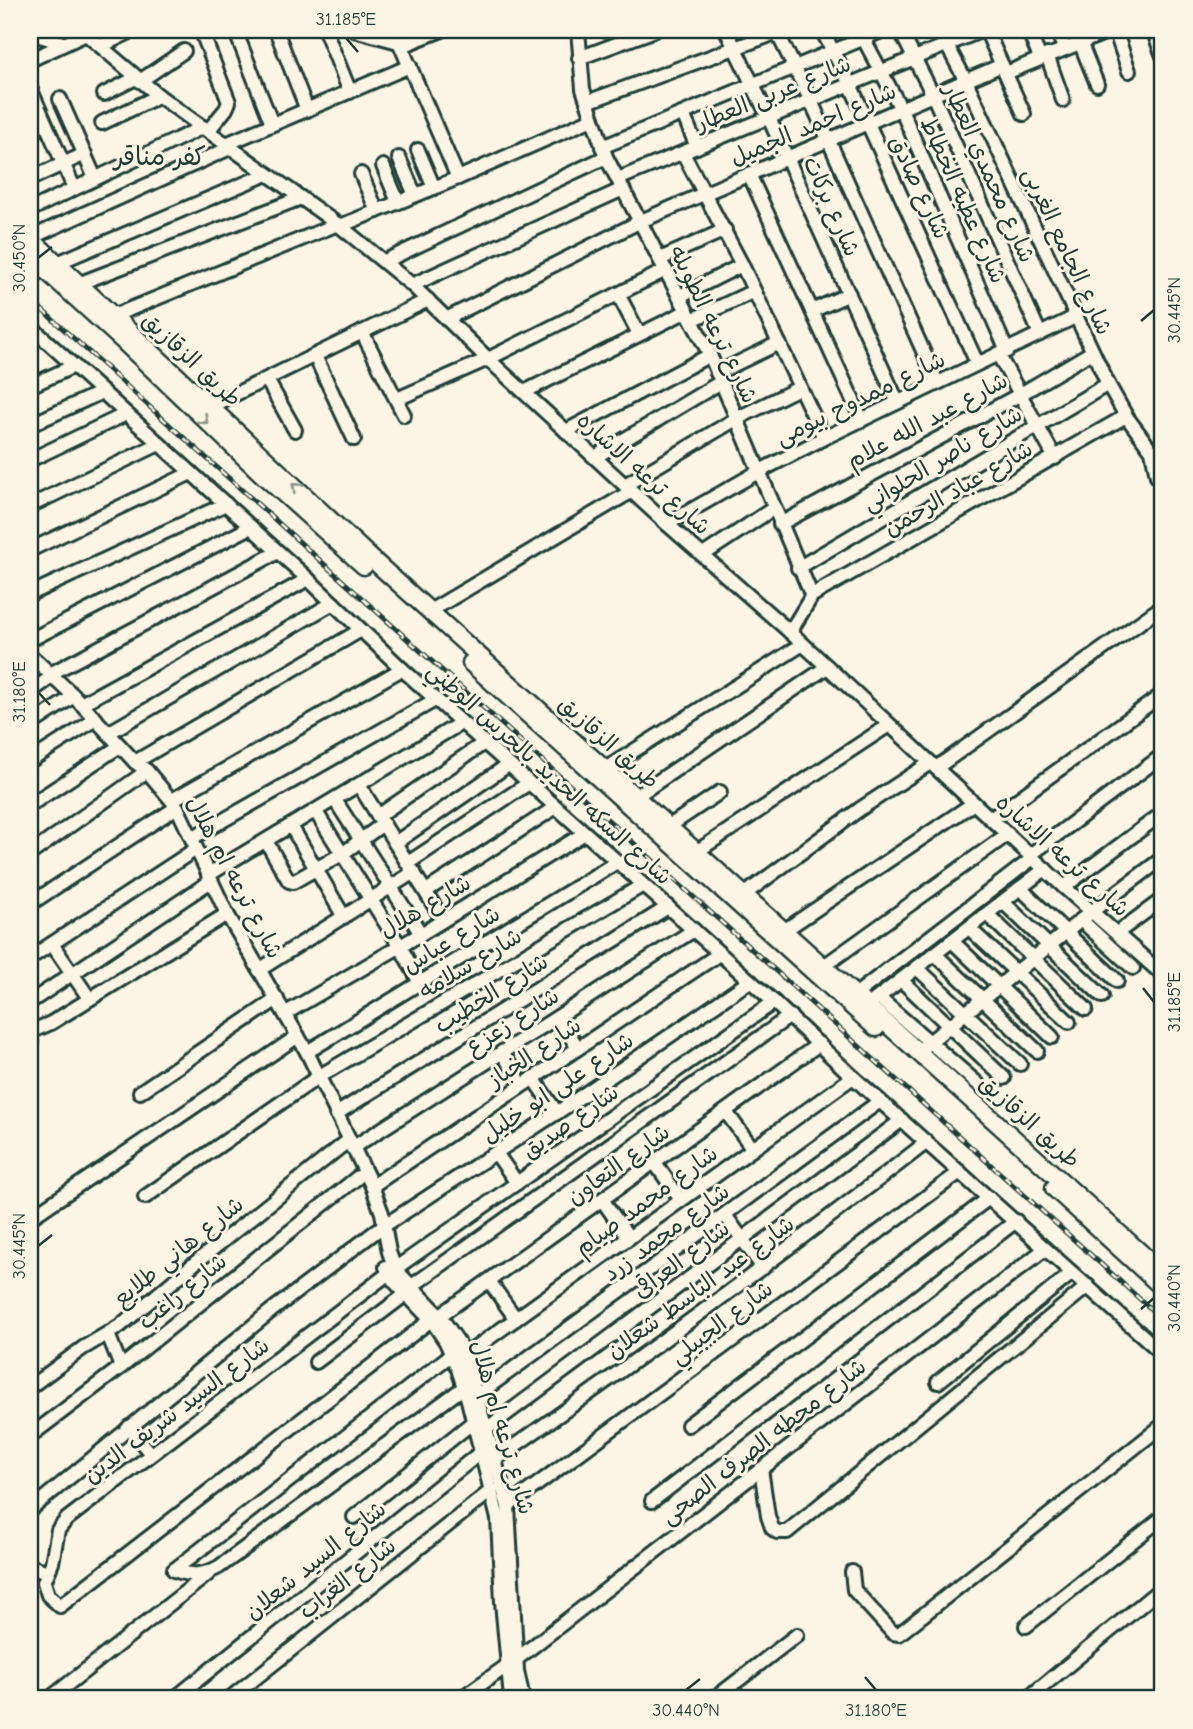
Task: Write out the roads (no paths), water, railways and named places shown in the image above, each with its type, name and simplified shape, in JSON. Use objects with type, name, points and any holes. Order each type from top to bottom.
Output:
[{"type":"main road","name":"طريق الزقازيق","points":[[30,238],[209,407],[233,438],[474,659],[849,994],[1163,1288]]},
{"type":"main road","name":"طريق الزقازيق","points":[[30,256],[121,339],[178,396],[233,438],[430,611],[474,659],[605,769],[745,894],[824,966],[849,994],[873,1002],[1163,1273]]},
{"type":"main road","points":[[30,268],[170,396],[178,396]]},
{"type":"street","points":[[101,46],[134,30]]},
{"type":"street","points":[[30,210],[206,129],[228,106],[229,102],[201,30]]},
{"type":"street","points":[[235,30],[272,124]]},
{"type":"street","points":[[276,30],[307,110]]},
{"type":"street","points":[[325,30],[350,92]]},
{"type":"street","points":[[354,30],[382,34],[405,43],[442,30]]},
{"type":"street","points":[[405,30],[410,66],[457,178]]},
{"type":"street","name":"شارع ترعه الطويله","points":[[578,30],[579,58],[587,102],[604,152],[710,355],[811,596]]},
{"type":"street","points":[[579,58],[655,30]]},
{"type":"street","name":"شارع بركات","points":[[726,30],[769,118],[897,401]]},
{"type":"street","name":"شارع صادق","points":[[822,30],[850,84],[977,363]]},
{"type":"street","points":[[385,261],[683,114],[796,68],[862,34],[884,30]]},
{"type":"street","name":"شارع محمدي العطار","points":[[901,30],[1040,334]]},
{"type":"street","name":"شارع الجامع الغربى","points":[[939,30],[966,81],[1108,384],[1126,416],[1159,454],[1157,476],[1163,486]]},
{"type":"street","points":[[984,30],[1024,114]]},
{"type":"street","name":"شارع عربى العطار","points":[[412,285],[683,153],[984,30]]},
{"type":"street","points":[[1028,30],[1063,100]]},
{"type":"street","points":[[1057,30],[1064,48]]},
{"type":"street","points":[[1113,30],[1129,71]]},
{"type":"street","name":"شارع احمد الجميل","points":[[448,318],[641,221],[749,174],[966,81],[1043,57],[1097,32],[1113,30]]},
{"type":"street","points":[[1153,30],[1163,57]]},
{"type":"street","points":[[587,102],[779,31],[937,382]]},
{"type":"street","points":[[30,33],[63,43]]},
{"type":"street","name":"شارع ترعه الاشاره","points":[[63,43],[87,34],[159,96],[385,261],[667,524],[790,632],[992,818],[1064,887],[1086,916],[1117,933],[1160,970]]},
{"type":"street","name":"شارع عطيه الخطاط","points":[[862,34],[901,109],[1019,395],[1055,458]]},
{"type":"street","points":[[1080,42],[1097,84]]},
{"type":"street","points":[[30,60],[63,43]]},
{"type":"street","points":[[104,94],[138,80],[184,51]]},
{"type":"street","points":[[30,238],[272,124],[410,66]]},
{"type":"street","points":[[30,88],[74,188]]},
{"type":"street","points":[[102,122],[159,96]]},
{"type":"street","points":[[60,99],[95,178]]},
{"type":"street","points":[[683,114],[697,147]]},
{"type":"street","points":[[113,316],[434,188],[592,119]]},
{"type":"street","points":[[418,150],[434,188]]},
{"type":"street","points":[[683,153],[743,265],[824,438]]},
{"type":"street","points":[[30,179],[85,154]]},
{"type":"street","points":[[399,158],[415,195]]},
{"type":"street","points":[[383,166],[398,202]]},
{"type":"street","points":[[57,263],[267,174]]},
{"type":"street","points":[[361,174],[377,211]]},
{"type":"street","points":[[749,174],[862,420]]},
{"type":"street","points":[[78,284],[301,198]]},
{"type":"street","points":[[397,399],[488,359],[618,294],[725,230]]},
{"type":"street","points":[[680,296],[743,265]]},
{"type":"street","points":[[524,392],[639,334],[754,292]]},
{"type":"street","points":[[618,294],[639,334]]},
{"type":"street","points":[[812,311],[849,294]]},
{"type":"street","points":[[209,407],[428,300]]},
{"type":"street","name":"شارع ممدوح بيومى","points":[[667,524],[824,438],[1075,317]]},
{"type":"street","points":[[362,332],[404,415]]},
{"type":"street","name":"شارع السكه الحديد بالحرس الوطني","points":[[33,334],[102,391],[461,723],[1163,1354]]},
{"type":"street","points":[[595,457],[719,378],[779,344]]},
{"type":"street","name":"شارع عبد الله علام","points":[[780,524],[1019,395],[1092,352]]},
{"type":"street","points":[[566,430],[710,355]]},
{"type":"street","points":[[314,356],[354,439]]},
{"type":"street","points":[[30,386],[74,366]]},
{"type":"street","points":[[267,380],[295,430]]},
{"type":"street","name":"شارع ناصر الحلواني","points":[[798,568],[1108,384]]},
{"type":"street","points":[[430,611],[736,419],[799,388]]},
{"type":"street","points":[[30,425],[102,391]]},
{"type":"street","points":[[30,460],[126,414]]},
{"type":"street","name":"شارع عباد الرحمن","points":[[811,596],[1126,416]]},
{"type":"street","points":[[30,506],[159,444]]},
{"type":"street","points":[[30,550],[191,473]]},
{"type":"street","points":[[30,594],[226,504]]},
{"type":"street","points":[[704,555],[774,508]]},
{"type":"street","points":[[30,640],[251,527]]},
{"type":"street","points":[[30,692],[52,675],[278,552]]},
{"type":"street","points":[[30,725],[308,579]]},
{"type":"street","points":[[790,632],[811,596]]},
{"type":"street","points":[[108,733],[332,603]]},
{"type":"street","points":[[745,894],[860,809],[933,766],[1163,606]]},
{"type":"street","points":[[135,762],[361,630]]},
{"type":"street","points":[[605,769],[803,644]]},
{"type":"street","name":"شارع ترعه ام هلال","points":[[32,660],[78,700],[135,762],[147,771],[174,804],[227,914],[307,1052],[372,1186],[382,1227],[383,1258],[435,1319],[458,1355],[476,1396],[508,1506],[509,1615]]},
{"type":"street","points":[[635,797],[827,667]]},
{"type":"street","points":[[30,904],[174,804],[402,669]]},
{"type":"street","points":[[992,818],[1163,694]]},
{"type":"street","points":[[30,958],[194,844],[436,700]]},
{"type":"street","points":[[30,761],[96,719]]},
{"type":"street","points":[[30,1002],[266,841],[461,723]]},
{"type":"street","points":[[696,852],[889,725]]},
{"type":"street","points":[[266,841],[291,883],[362,840],[381,820],[484,743]]},
{"type":"street","points":[[30,805],[120,746]]},
{"type":"street","points":[[849,994],[1163,755]]},
{"type":"street","points":[[395,843],[508,765]]},
{"type":"street","points":[[30,854],[147,771]]},
{"type":"street","points":[[260,970],[391,887],[411,868],[529,783]]},
{"type":"street","points":[[359,785],[443,920]]},
{"type":"street","points":[[668,827],[720,792]]},
{"type":"street","points":[[335,800],[421,934]]},
{"type":"street","points":[[785,930],[974,803]]},
{"type":"street","points":[[426,891],[556,807]]},
{"type":"street","points":[[316,812],[400,946],[420,983]]},
{"type":"street","points":[[1064,887],[1163,813]]},
{"type":"street","points":[[291,826],[344,916]]},
{"type":"street","name":"شارع هلال","points":[[286,1013],[585,833]]},
{"type":"street","points":[[824,966],[1008,834]]},
{"type":"street","points":[[978,1084],[923,1047],[1163,858]]},
{"type":"street","name":"شارع عباس","points":[[307,1052],[617,862]]},
{"type":"street","points":[[873,1002],[1045,869]]},
{"type":"street","name":"شارع سلامه","points":[[145,1197],[318,1077],[643,885]]},
{"type":"street","points":[[1020,888],[1117,981]]},
{"type":"street","points":[[1117,933],[1163,899]]},
{"type":"street","points":[[1003,902],[1102,996]]},
{"type":"street","name":"شارع الخطيب","points":[[335,1114],[668,907]]},
{"type":"street","points":[[30,1040],[89,998],[227,914]]},
{"type":"street","points":[[987,914],[1086,1009]]},
{"type":"street","points":[[1086,916],[1133,968]]},
{"type":"street","points":[[969,928],[1069,1021]]},
{"type":"street","name":"شارع زعزع","points":[[352,1147],[694,930]]},
{"type":"street","points":[[952,941],[1052,1037]]},
{"type":"street","points":[[52,944],[89,998]]},
{"type":"street","name":"شارع الخباز","points":[[372,1186],[719,954]]},
{"type":"street","points":[[935,954],[1037,1051]]},
{"type":"street","points":[[918,968],[1020,1064]]},
{"type":"street","points":[[901,980],[1004,1078]]},
{"type":"street","name":"شارع على ابو خليل","points":[[30,1510],[271,1311],[382,1227],[557,1113],[750,981]]},
{"type":"street","points":[[140,1092],[277,999]]},
{"type":"street","name":"شارع صديق","points":[[392,1271],[774,1002]]},
{"type":"street","points":[[316,1362],[457,1254],[790,1016]]},
{"type":"street","points":[[558,1017],[578,1048]]},
{"type":"street","points":[[30,1218],[298,1036]]},
{"type":"street","name":"شارع التعاون","points":[[47,1572],[45,1589],[60,1606],[435,1319],[819,1044]]},
{"type":"street","points":[[502,1052],[557,1113]]},
{"type":"street","points":[[686,1064],[699,1081]]},
{"type":"street","name":"شارع محمد صيام","points":[[210,1572],[196,1575],[174,1570],[458,1355],[516,1319],[853,1077]]},
{"type":"street","name":"شارع محمد زرد","points":[[476,1396],[880,1101]]},
{"type":"street","points":[[726,1112],[753,1149]]},
{"type":"street","name":"شارع العراقى","points":[[485,1430],[902,1120]]},
{"type":"street","name":"شارع عبد الباسط شعلان","points":[[494,1460],[763,1268],[926,1142]]},
{"type":"street","name":"شارع ترعه ام هلال","points":[[352,1147],[358,1177],[382,1227]]},
{"type":"street","name":"شارع هاني طلايع","points":[[30,1387],[83,1348],[108,1334],[352,1147]]},
{"type":"street","points":[[496,1153],[517,1183]]},
{"type":"street","points":[[655,1163],[681,1200]]},
{"type":"street","name":"شارع الجبيلي","points":[[508,1506],[960,1172]]},
{"type":"street","name":"شارع راغب","points":[[30,1436],[121,1367],[358,1177]]},
{"type":"street","points":[[498,1196],[512,1215]]},
{"type":"street","points":[[688,1425],[989,1198]]},
{"type":"street","points":[[603,1201],[629,1238]]},
{"type":"street","points":[[725,1214],[763,1268]]},
{"type":"street","points":[[652,1501],[1016,1222]]},
{"type":"street","points":[[445,1235],[457,1254]]},
{"type":"street","name":"شارع محطه الصرف الصحى","points":[[460,1699],[512,1662],[1045,1249]]},
{"type":"street","name":"شارع السيد شريف الدين","points":[[47,1572],[52,1563],[56,1535],[62,1524],[392,1271]]},
{"type":"street","points":[[939,1382],[1072,1273]]},
{"type":"street","points":[[489,1281],[516,1319]]},
{"type":"street","points":[[761,1469],[770,1522],[777,1532],[788,1532],[1088,1286]]},
{"type":"street","points":[[108,1334],[121,1367]]},
{"type":"street","name":"شارع ترعه ام هلال","points":[[458,1355],[463,1388],[492,1490],[500,1533],[509,1615],[511,1699]]},
{"type":"street","points":[[49,1699],[210,1572],[463,1388]]},
{"type":"street","points":[[354,1517],[473,1422]]},
{"type":"street","points":[[852,1572],[852,1584],[860,1599],[893,1633],[899,1634],[1163,1425]]},
{"type":"street","points":[[130,1427],[151,1454]]},
{"type":"street","name":"شارع السيد شعلان","points":[[174,1699],[481,1452]]},
{"type":"street","name":"شارع الغراب","points":[[229,1699],[492,1490]]},
{"type":"street","points":[[1026,1626],[1163,1517]]},
{"type":"street","points":[[30,1566],[47,1572]]},
{"type":"street","points":[[1027,1699],[1163,1587]]},
{"type":"street","points":[[714,1699],[797,1634]]},
{"type":"street","name":"شارع ترعه ام هلال","points":[[512,1662],[523,1699]]},
{"type":"railway","points":[[30,299],[1163,1320]]},
{"type":"district","name":"كفر مناقر","points":[[160,156]]}]
